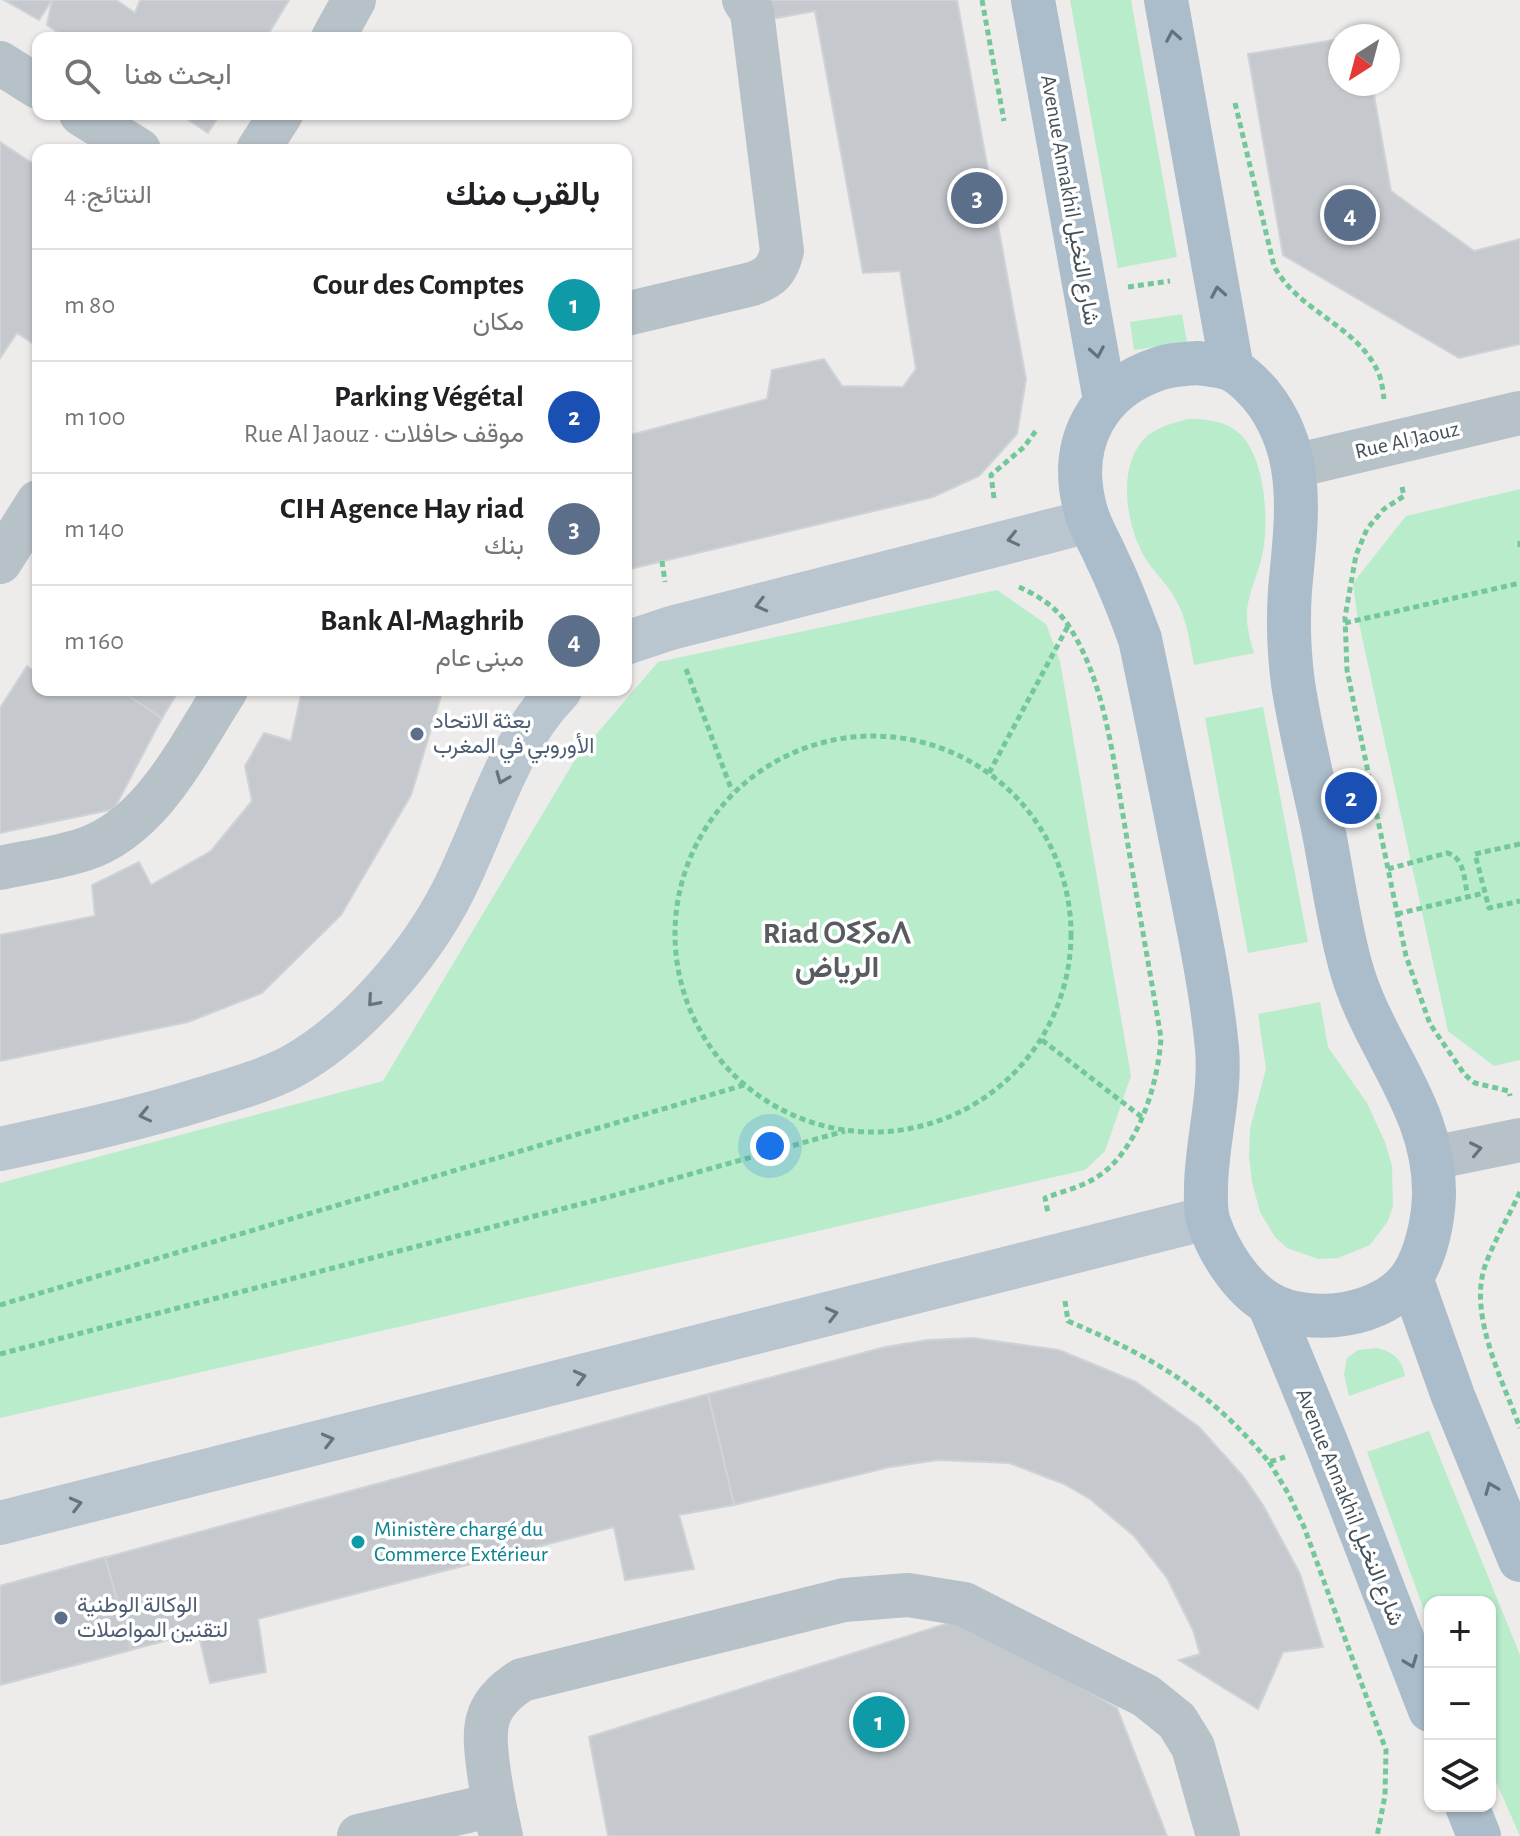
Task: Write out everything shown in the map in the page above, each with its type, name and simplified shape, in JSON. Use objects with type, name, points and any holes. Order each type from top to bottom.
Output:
[{"type":"main road","name":"Avenue Annakhil شارع النخيل","points":[[1033,0],[1105,400]]},
{"type":"main road","points":[[1166,0],[1232,369]]},
{"type":"main road","points":[[1198,363],[1232,369],[1254,387],[1273,410],[1286,437],[1294,466],[1298,512],[1290,595],[1293,681],[1350,965],[1377,1033],[1415,1103],[1432,1158],[1434,1199],[1427,1240],[1411,1278],[1387,1298],[1373,1305],[1329,1317],[1298,1314],[1269,1304],[1243,1281],[1223,1255],[1207,1218],[1207,1158],[1217,1093],[1217,1053],[1210,988],[1140,639],[1125,598],[1089,521],[1081,485],[1085,440],[1105,400],[1133,379],[1164,367],[1198,363]]},
{"type":"main road","points":[[1411,1278],[1453,1396],[1520,1560]]},
{"type":"main road","name":"Avenue Annakhil شارع النخيل","points":[[1269,1304],[1424,1695]]},
{"type":"main road","points":[[1469,1812],[1479,1836]]},
{"type":"street","points":[[336,32],[354,0]]},
{"type":"street","points":[[632,313],[752,284],[769,277],[778,268],[782,251],[758,57],[752,12],[744,0]]},
{"type":"street","points":[[0,63],[32,83]]},
{"type":"street","points":[[91,120],[129,144]]},
{"type":"street","points":[[262,144],[277,120]]},
{"type":"street","name":"Rue Al Jaouz","points":[[1294,466],[1520,413]]},
{"type":"street","points":[[0,562],[32,511]]},
{"type":"street","points":[[632,641],[998,542],[1089,521]]},
{"type":"street","points":[[0,868],[84,850],[120,832],[157,796],[222,696]]},
{"type":"street","points":[[0,1149],[165,1111],[253,1083],[315,1052],[356,1020],[396,975],[442,912],[469,858],[511,758],[554,696]]},
{"type":"street","points":[[1432,1158],[1519,1140]]},
{"type":"street","points":[[0,1523],[1207,1218]]},
{"type":"street","points":[[359,1836],[497,1821],[483,1734],[491,1710],[503,1692],[522,1680],[844,1600],[908,1595],[964,1604],[1146,1696],[1177,1721],[1193,1747],[1218,1836]]},
{"type":"path","points":[[982,0],[1007,136]]},
{"type":"path","points":[[1087,294],[1274,266]]},
{"type":"path","points":[[1042,419],[1024,447],[991,475],[998,542],[1007,582],[1031,592],[1052,607],[1068,625],[1081,647],[1106,721],[1161,1038],[1160,1066],[1153,1093],[1130,1141],[1114,1162],[1094,1180],[1045,1198],[1068,1321],[1139,1352],[1180,1377],[1217,1406],[1269,1462],[1288,1493],[1304,1527],[1386,1750],[1385,1796],[1377,1836]]},
{"type":"path","points":[[1520,541],[1520,550]]},
{"type":"path","points":[[662,561],[671,628],[732,791]]},
{"type":"path","points":[[1345,623],[1520,583]]},
{"type":"path","points":[[989,773],[1068,625]]},
{"type":"path","points":[[841,738],[898,738],[953,753],[989,773],[1039,825],[1063,877],[1072,933],[1064,989],[1042,1040],[1005,1083],[957,1114],[903,1131],[846,1131],[792,1116],[744,1085],[706,1043],[682,992],[673,935],[681,879],[704,828],[732,791],[787,754],[841,738]]},
{"type":"path","points":[[1520,844],[1475,854],[1489,908],[1520,901]]},
{"type":"path","points":[[1388,869],[1447,853],[1454,854],[1459,858],[1468,897]]},
{"type":"path","points":[[1397,914],[1484,893]]},
{"type":"path","points":[[1406,956],[1430,1024],[1465,1075],[1475,1083],[1509,1091],[1519,1140]]},
{"type":"path","points":[[1042,1040],[1143,1118]]},
{"type":"path","points":[[0,1305],[744,1085]]},
{"type":"path","points":[[0,1354],[612,1196],[846,1131]]},
{"type":"path","points":[[1520,1192],[1485,1267],[1480,1296],[1483,1322],[1520,1428]]},
{"type":"path","points":[[1269,1462],[1326,1442]]},
{"type":"green space","points":[[1070,0],[1131,0],[1177,257],[1118,268]]},
{"type":"green space","points":[[1182,314],[1187,342],[1134,350],[1130,322]]},
{"type":"green space","points":[[1188,419],[1209,420],[1229,426],[1240,434],[1255,458],[1265,506],[1262,558],[1247,610],[1254,653],[1194,665],[1180,607],[1138,543],[1127,496],[1130,465],[1144,439],[1159,428]]},
{"type":"green space","points":[[1520,489],[1520,1060],[1494,1066],[1448,1031],[1357,614],[1353,583],[1406,516]]},
{"type":"green space","points":[[997,590],[1046,624],[1060,661],[1131,1076],[1105,1151],[1085,1170],[0,1418],[0,1183],[383,1081],[576,758],[658,662]]},
{"type":"green space","points":[[1263,707],[1308,942],[1248,953],[1205,718]]},
{"type":"green space","points":[[1320,1002],[1328,1047],[1367,1103],[1385,1142],[1392,1166],[1393,1206],[1388,1221],[1370,1245],[1338,1258],[1318,1259],[1287,1248],[1275,1237],[1260,1212],[1249,1156],[1250,1129],[1266,1069],[1258,1014]]},
{"type":"green space","points":[[1377,1348],[1396,1357],[1405,1376],[1349,1396],[1344,1374],[1347,1358],[1358,1350]]},
{"type":"green space","points":[[1429,1431],[1520,1655],[1520,1836],[1496,1782],[1496,1596],[1424,1596],[1424,1610],[1367,1452]]},
{"type":"building","points":[[4,0],[52,0],[39,20]]},
{"type":"building","points":[[52,0],[116,0],[135,13],[140,0],[289,0],[270,32],[57,32],[47,25]]},
{"type":"building","points":[[767,0],[957,0],[1026,379],[1017,434],[979,476],[933,497],[632,569],[632,434],[767,399],[772,370],[824,359],[842,386],[903,387],[916,369],[900,271],[863,273],[815,11],[771,19]]},
{"type":"building","points":[[1328,41],[1328,96],[1374,96],[1391,191],[1474,251],[1520,239],[1520,344],[1459,358],[1283,255],[1248,54]]},
{"type":"building","points":[[189,120],[216,120],[208,133]]},
{"type":"building","points":[[0,142],[32,163],[32,343],[17,333],[0,358]]},
{"type":"building","points":[[27,666],[32,670],[32,696],[129,696],[162,718],[114,809],[0,833],[0,708]]},
{"type":"building","points":[[129,696],[175,696],[162,718]]},
{"type":"building","points":[[301,696],[441,696],[411,795],[341,915],[262,993],[188,1022],[0,1061],[0,935],[95,916],[92,885],[139,862],[151,885],[211,851],[252,801],[245,766],[264,733],[291,741]]},
{"type":"building","points":[[973,1338],[1059,1350],[1136,1382],[1199,1427],[1243,1476],[1263,1505],[1300,1574],[1323,1647],[1283,1652],[1258,1709],[1179,1660],[1200,1654],[1193,1630],[1167,1578],[1134,1536],[1090,1499],[1064,1484],[1009,1463],[938,1460],[890,1467],[734,1505],[708,1394],[885,1347],[928,1340]]},
{"type":"building","name":"Ministère chargé du Commerce Extérieur","points":[[708,1394],[734,1505],[679,1515],[694,1569],[625,1580],[614,1527],[258,1619],[266,1672],[210,1683],[198,1632],[0,1685],[0,1586]]},
{"type":"building","name":"الوكالة الوطنية لتقنين المواصلات","points":[[105,1557],[131,1650],[0,1685],[0,1586]]},
{"type":"building","points":[[961,1619],[1117,1708],[1167,1836],[608,1836],[589,1737]]},
{"type":"place","name":"CIH Agence Hay riad","points":[[977,198]]},
{"type":"place","name":"Bank Al-Maghrib","points":[[1350,215]]},
{"type":"place","name":"بعثة الاتحاد الأوروبي في المغرب","points":[[417,734]]},
{"type":"place","name":"Parking Végétal","points":[[1351,798]]},
{"type":"place","name":"Ministère chargé du Commerce Extérieur","points":[[358,1542]]},
{"type":"place","name":"الوكالة الوطنية لتقنين المواصلات","points":[[61,1618]]},
{"type":"place","name":"Cour des Comptes","points":[[879,1722]]},
{"type":"district","name":"Riad ⵔⵉⵢⴰⴷ الرياض","points":[[837,951]]}]
